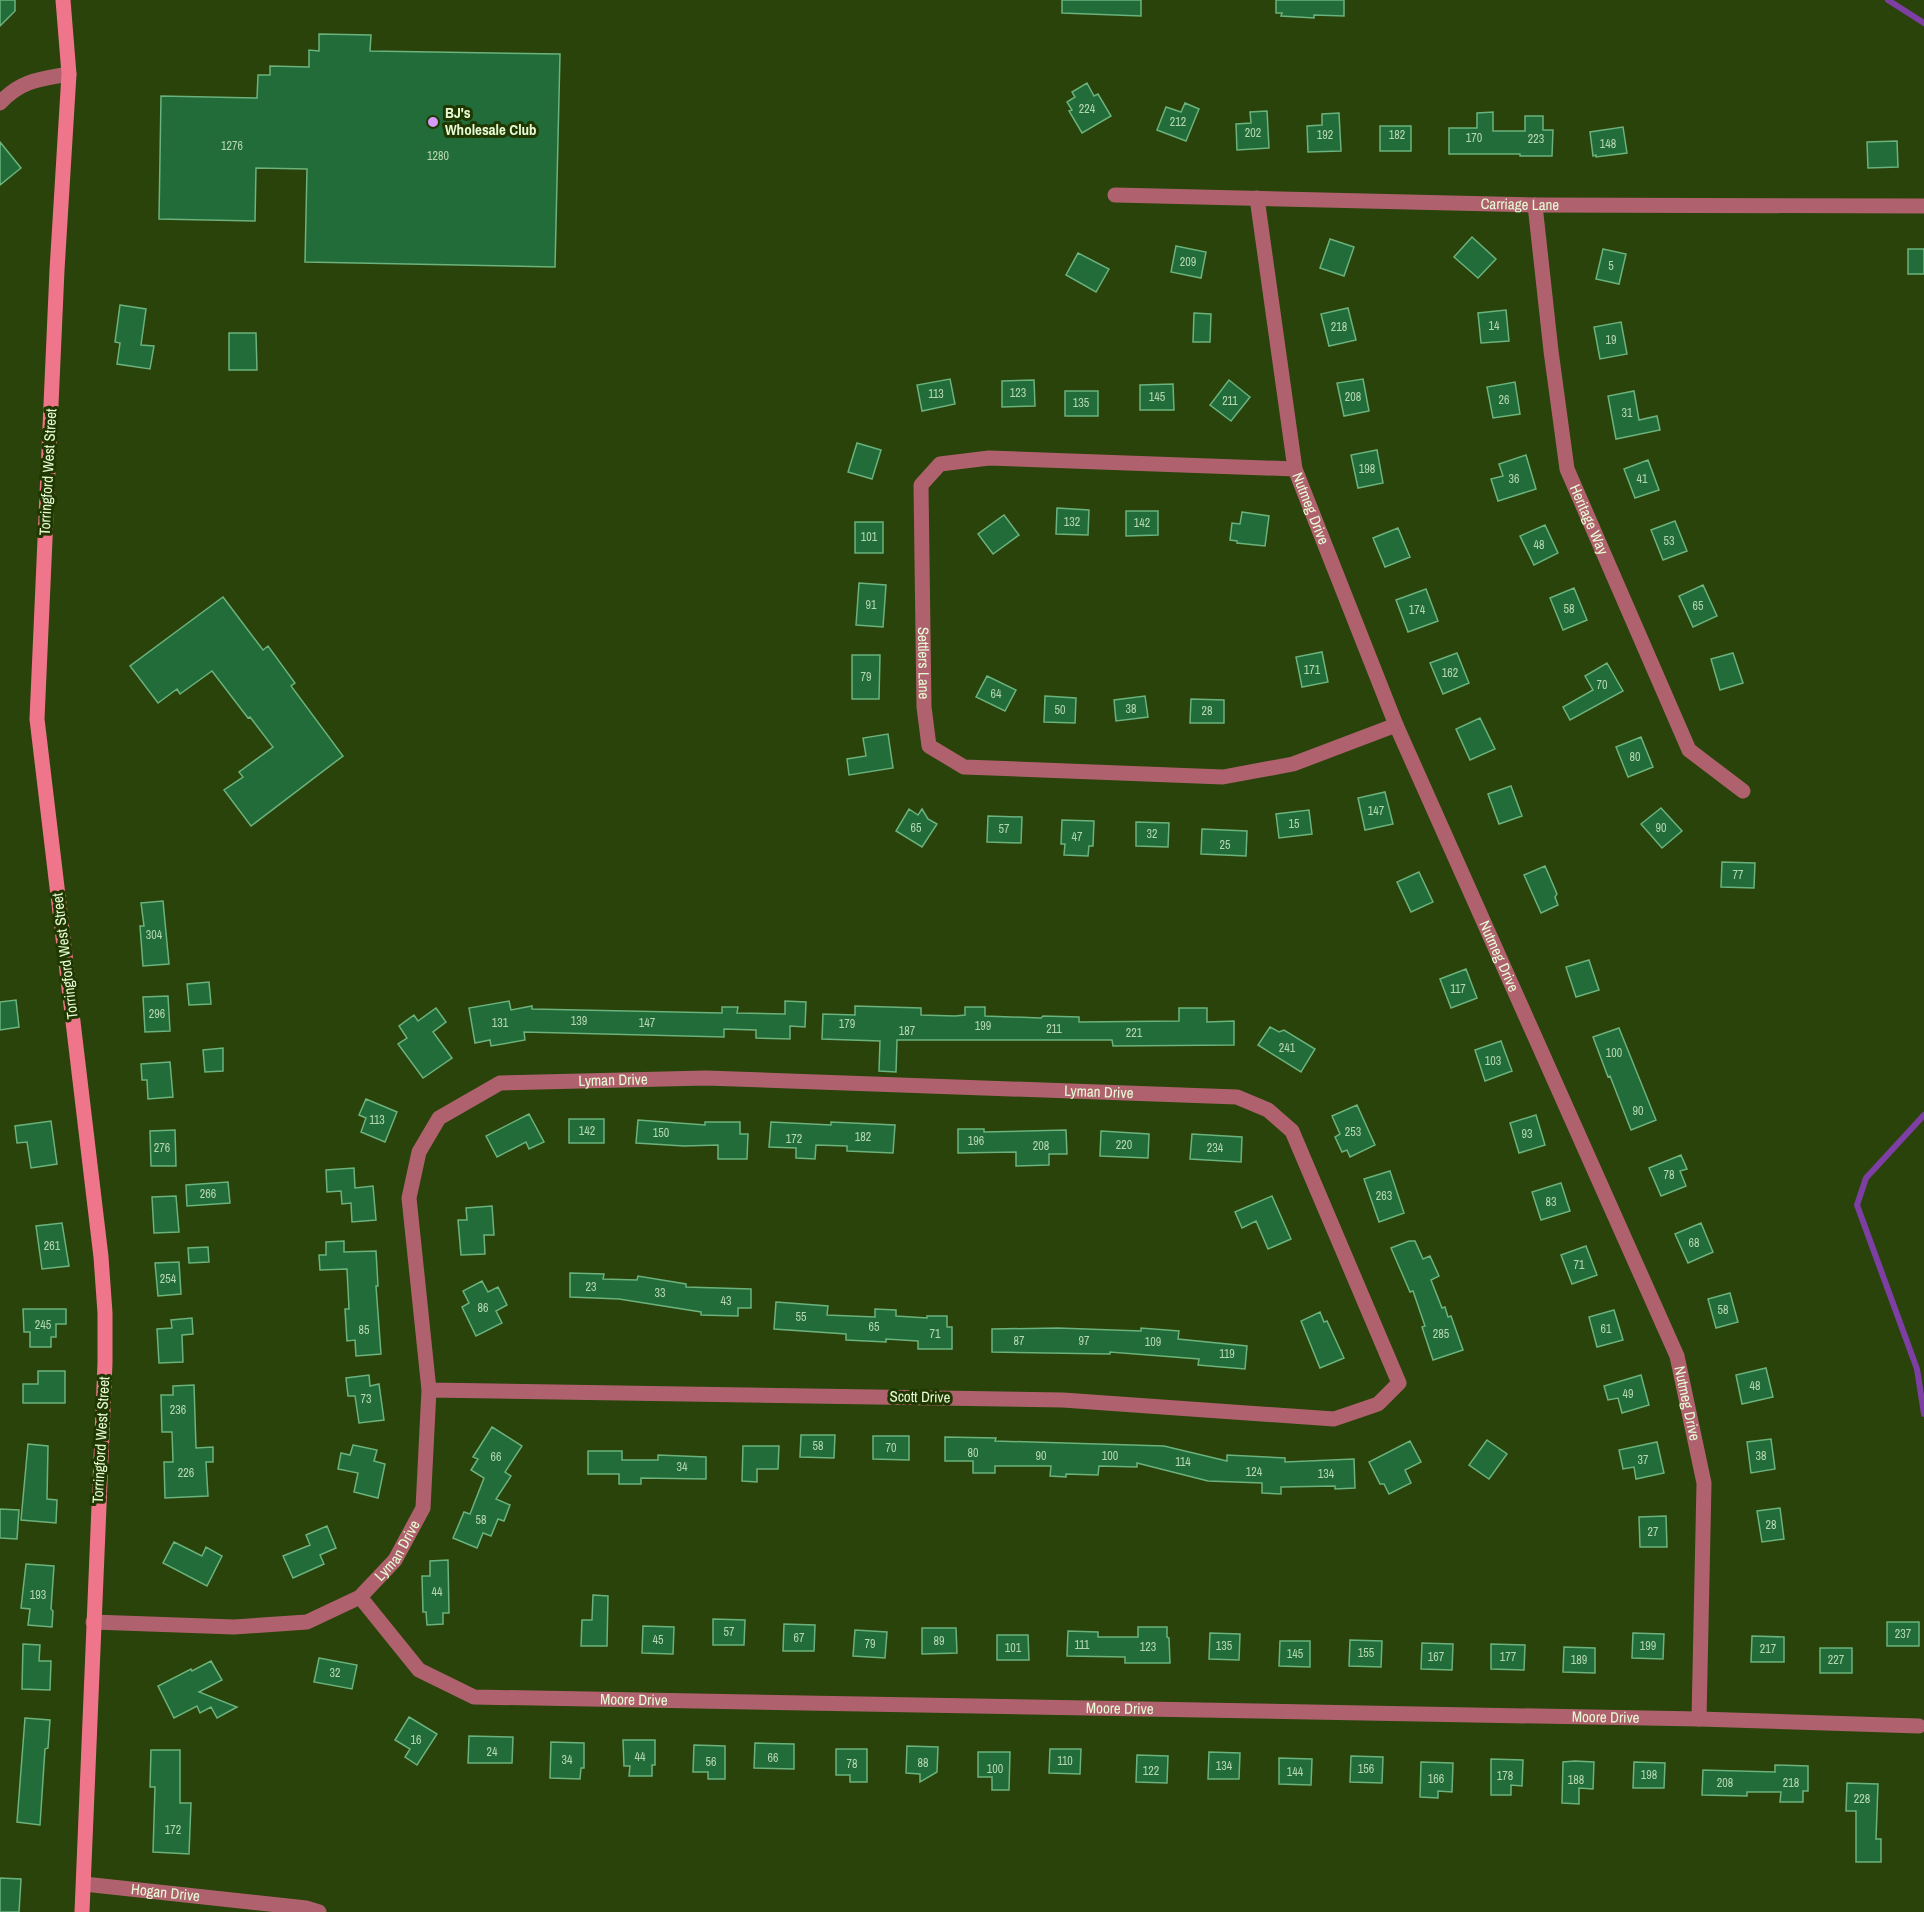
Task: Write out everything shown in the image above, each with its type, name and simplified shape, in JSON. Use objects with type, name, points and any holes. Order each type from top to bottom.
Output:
[{"type":"main road","name":"Torringford West Street","points":[[63,0],[69,74],[56,282],[37,719],[101,1257],[104,1302],[105,1363],[82,1912]]},
{"type":"street","points":[[0,103],[8,94],[28,81],[69,74]]},
{"type":"street","name":"Carriage Lane","points":[[1115,195],[1534,205],[1924,206]]},
{"type":"street","name":"Nutmeg Drive","points":[[1257,198],[1295,469],[1396,725],[1677,1356],[1704,1483],[1699,1719]]},
{"type":"street","name":"Heritage Way","points":[[1534,205],[1568,469],[1689,750],[1743,791]]},
{"type":"street","name":"Settlers Lane","points":[[1295,469],[989,458],[940,464],[921,485],[924,708],[930,746],[964,767],[1223,777],[1293,764],[1396,725]]},
{"type":"street","name":"Lyman Drive","points":[[93,1622],[234,1627],[307,1622],[360,1597],[395,1560],[423,1508],[429,1390],[409,1198],[419,1152],[439,1118],[500,1083],[706,1078],[1237,1097],[1268,1110],[1292,1131],[1399,1383]]},
{"type":"street","name":"Scott Drive","points":[[429,1390],[1063,1400],[1334,1419],[1378,1404],[1399,1383]]},
{"type":"street","name":"Moore Drive","points":[[360,1597],[419,1670],[474,1697],[1699,1719],[1919,1726]]},
{"type":"street","name":"Hogan Drive","points":[[84,1884],[306,1908],[319,1912]]},
{"type":"building","points":[[0,0],[15,0],[15,11],[0,26]]},
{"type":"building","points":[[1062,0],[1141,0],[1141,16],[1062,13]]},
{"type":"building","points":[[1276,0],[1344,0],[1344,16],[1314,15],[1314,18],[1281,16],[1282,13],[1276,13]]},
{"type":"building","name":"BJ's Wholesale Club","points":[[319,34],[371,35],[370,51],[560,54],[555,267],[305,262],[307,169],[256,168],[255,221],[159,219],[161,96],[257,98],[258,75],[270,75],[270,66],[309,67],[309,50],[319,51]]},
{"type":"building","points":[[1087,83],[1094,96],[1098,94],[1111,116],[1082,133],[1069,111],[1072,110],[1067,102],[1075,97],[1072,92]]},
{"type":"building","points":[[1185,103],[1199,109],[1186,141],[1157,130],[1166,107],[1181,112]]},
{"type":"building","points":[[1267,111],[1269,148],[1237,150],[1236,124],[1251,123],[1250,112]]},
{"type":"building","points":[[1493,112],[1493,131],[1525,131],[1525,116],[1543,116],[1543,130],[1553,130],[1552,156],[1449,154],[1449,128],[1477,128],[1477,113]]},
{"type":"building","points":[[1339,113],[1341,151],[1308,152],[1307,126],[1322,125],[1322,114]]},
{"type":"building","points":[[1380,126],[1411,126],[1411,151],[1380,151]]},
{"type":"building","points":[[1623,127],[1627,153],[1593,156],[1590,132]]},
{"type":"building","points":[[1897,141],[1898,167],[1868,168],[1867,142]]},
{"type":"building","points":[[0,142],[21,168],[0,185]]},
{"type":"building","points":[[1472,237],[1496,259],[1478,278],[1454,257]]},
{"type":"building","points":[[1330,239],[1354,247],[1344,276],[1320,268]]},
{"type":"building","points":[[1176,246],[1206,252],[1201,278],[1171,272]]},
{"type":"building","points":[[1603,249],[1626,254],[1619,284],[1596,279]]},
{"type":"building","points":[[1908,249],[1924,249],[1924,274],[1908,274]]},
{"type":"building","points":[[1078,253],[1109,269],[1096,292],[1066,275]]},
{"type":"building","points":[[120,305],[146,309],[141,345],[154,346],[150,369],[117,364],[120,343],[115,342]]},
{"type":"building","points":[[1348,308],[1356,340],[1329,346],[1321,314]]},
{"type":"building","points":[[1506,310],[1509,341],[1481,343],[1478,313]]},
{"type":"building","points":[[1194,313],[1211,314],[1210,342],[1193,342]]},
{"type":"building","points":[[1621,322],[1627,354],[1600,359],[1594,327]]},
{"type":"building","points":[[229,333],[256,333],[257,370],[229,370]]},
{"type":"building","points":[[950,379],[955,404],[922,411],[917,385]]},
{"type":"building","points":[[1363,379],[1369,411],[1344,416],[1337,383]]},
{"type":"building","points":[[1034,380],[1035,406],[1002,407],[1002,381]]},
{"type":"building","points":[[1229,380],[1250,397],[1231,421],[1210,405]]},
{"type":"building","points":[[1515,382],[1520,414],[1493,418],[1487,387]]},
{"type":"building","points":[[1173,384],[1174,410],[1140,410],[1140,385]]},
{"type":"building","points":[[1065,391],[1098,391],[1098,416],[1065,416]]},
{"type":"building","points":[[1634,391],[1639,420],[1657,416],[1660,430],[1616,439],[1608,396]]},
{"type":"building","points":[[857,443],[881,450],[872,479],[848,472]]},
{"type":"building","points":[[1377,450],[1383,483],[1358,488],[1351,455]]},
{"type":"building","points":[[1526,455],[1536,489],[1498,501],[1491,479],[1503,476],[1499,464]]},
{"type":"building","points":[[1648,460],[1659,490],[1635,498],[1624,469]]},
{"type":"building","points":[[1057,508],[1089,510],[1088,535],[1056,534]]},
{"type":"building","points":[[1126,511],[1158,511],[1158,535],[1126,536]]},
{"type":"building","points":[[1242,512],[1269,516],[1265,546],[1230,540],[1232,523],[1240,524]]},
{"type":"building","points":[[1004,515],[1019,535],[993,554],[978,534]]},
{"type":"building","points":[[1675,521],[1687,551],[1663,560],[1651,530]]},
{"type":"building","points":[[855,522],[883,522],[883,553],[855,553]]},
{"type":"building","points":[[1545,525],[1558,553],[1534,565],[1520,536]]},
{"type":"building","points":[[1398,528],[1410,557],[1385,567],[1373,538]]},
{"type":"building","points":[[859,583],[886,585],[883,627],[856,625]]},
{"type":"building","points":[[1703,585],[1717,616],[1693,627],[1679,596]]},
{"type":"building","points":[[1574,588],[1587,620],[1563,630],[1550,598]]},
{"type":"building","points":[[1426,589],[1438,621],[1408,632],[1396,600]]},
{"type":"building","points":[[223,597],[263,650],[268,646],[295,683],[291,686],[343,756],[251,826],[224,790],[243,777],[239,772],[273,747],[212,671],[180,694],[177,689],[158,703],[130,666]]},
{"type":"building","points":[[1322,652],[1328,682],[1302,687],[1296,657]]},
{"type":"building","points":[[1457,653],[1469,683],[1443,694],[1430,663]]},
{"type":"building","points":[[1733,653],[1743,683],[1720,690],[1711,659]]},
{"type":"building","points":[[852,655],[880,655],[879,699],[852,699]]},
{"type":"building","points":[[1607,663],[1623,691],[1570,720],[1563,707],[1593,690],[1585,676]]},
{"type":"building","points":[[987,676],[1016,690],[1005,711],[976,697]]},
{"type":"building","points":[[1045,696],[1076,698],[1075,723],[1044,722]]},
{"type":"building","points":[[1145,696],[1148,717],[1116,721],[1114,700]]},
{"type":"building","points":[[1191,699],[1224,700],[1224,723],[1190,723]]},
{"type":"building","points":[[1480,718],[1495,749],[1470,760],[1456,729]]},
{"type":"building","points":[[888,734],[893,768],[849,775],[847,759],[866,756],[863,738]]},
{"type":"building","points":[[1641,737],[1653,767],[1628,777],[1616,747]]},
{"type":"building","points":[[1511,786],[1522,816],[1499,824],[1488,794]]},
{"type":"building","points":[[1385,792],[1393,824],[1365,830],[1358,798]]},
{"type":"building","points":[[1661,808],[1682,831],[1662,848],[1641,824]]},
{"type":"building","points":[[909,809],[918,815],[922,809],[928,819],[937,824],[922,847],[896,831]]},
{"type":"building","points":[[1309,810],[1312,834],[1279,838],[1276,814]]},
{"type":"building","points":[[988,816],[1022,817],[1021,843],[987,842]]},
{"type":"building","points":[[1062,820],[1094,821],[1093,846],[1089,846],[1088,856],[1064,855],[1065,844],[1061,844]]},
{"type":"building","points":[[1136,822],[1169,823],[1168,847],[1136,846]]},
{"type":"building","points":[[1202,829],[1247,831],[1246,856],[1201,854]]},
{"type":"building","points":[[1722,862],[1755,863],[1754,888],[1721,887]]},
{"type":"building","points":[[1545,866],[1557,894],[1555,897],[1558,905],[1541,913],[1524,875]]},
{"type":"building","points":[[1419,872],[1433,902],[1411,912],[1397,882]]},
{"type":"building","points":[[163,901],[169,964],[143,966],[140,926],[144,926],[141,903]]},
{"type":"building","points":[[1589,960],[1599,990],[1576,997],[1566,967]]},
{"type":"building","points":[[1466,969],[1477,998],[1451,1008],[1440,979]]},
{"type":"building","points":[[209,982],[211,1004],[189,1005],[187,984]]},
{"type":"building","points":[[168,996],[170,1031],[145,1032],[143,997]]},
{"type":"building","points":[[16,1000],[19,1027],[0,1030],[0,1002]]},
{"type":"building","points":[[509,1001],[511,1010],[532,1006],[532,1009],[722,1013],[722,1007],[738,1007],[737,1013],[785,1014],[785,1001],[806,1002],[805,1027],[790,1026],[790,1039],[756,1038],[756,1030],[724,1029],[724,1037],[524,1032],[525,1040],[491,1046],[490,1040],[475,1043],[469,1008]]},
{"type":"building","points":[[855,1006],[921,1008],[921,1015],[955,1016],[965,1015],[965,1007],[985,1007],[985,1016],[1079,1017],[1079,1022],[1179,1021],[1179,1008],[1207,1008],[1207,1022],[1234,1021],[1234,1045],[1113,1046],[1112,1040],[897,1040],[896,1072],[879,1071],[880,1041],[822,1039],[823,1014],[855,1015]]},
{"type":"building","points":[[436,1008],[446,1022],[433,1032],[452,1058],[423,1078],[398,1044],[407,1038],[399,1026],[414,1015],[418,1021]]},
{"type":"building","points":[[1270,1027],[1279,1032],[1284,1030],[1315,1049],[1301,1072],[1258,1045]]},
{"type":"building","points":[[1619,1028],[1656,1120],[1631,1130],[1593,1037]]},
{"type":"building","points":[[1501,1041],[1512,1071],[1485,1081],[1475,1050]]},
{"type":"building","points":[[223,1048],[223,1071],[205,1072],[203,1050]]},
{"type":"building","points":[[170,1062],[173,1097],[148,1099],[147,1080],[142,1080],[141,1064]]},
{"type":"building","points":[[366,1099],[397,1112],[385,1142],[361,1132],[366,1118],[359,1115]]},
{"type":"building","points":[[1357,1105],[1375,1145],[1350,1157],[1347,1150],[1342,1152],[1335,1137],[1340,1134],[1332,1116]]},
{"type":"building","points":[[529,1114],[544,1142],[529,1149],[526,1142],[497,1157],[486,1136]]},
{"type":"building","points":[[1536,1115],[1545,1145],[1519,1153],[1510,1123]]},
{"type":"building","points":[[569,1119],[604,1119],[604,1143],[569,1143]]},
{"type":"building","points":[[638,1120],[705,1125],[705,1122],[740,1122],[740,1134],[748,1134],[747,1159],[718,1159],[718,1145],[684,1146],[636,1143]]},
{"type":"building","points":[[51,1121],[57,1164],[31,1168],[27,1142],[17,1143],[15,1126]]},
{"type":"building","points":[[771,1122],[895,1125],[893,1153],[847,1151],[847,1146],[816,1145],[815,1159],[796,1158],[796,1148],[769,1147]]},
{"type":"building","points":[[958,1129],[984,1129],[984,1132],[1066,1130],[1067,1154],[1049,1154],[1049,1165],[1016,1166],[1016,1152],[958,1153]]},
{"type":"building","points":[[175,1130],[176,1166],[151,1166],[150,1131]]},
{"type":"building","points":[[1101,1131],[1149,1134],[1148,1158],[1100,1156]]},
{"type":"building","points":[[1192,1134],[1242,1137],[1241,1162],[1190,1159]]},
{"type":"building","points":[[1681,1155],[1687,1169],[1680,1171],[1686,1186],[1661,1196],[1649,1168]]},
{"type":"building","points":[[354,1168],[355,1188],[373,1186],[376,1220],[352,1222],[351,1203],[342,1204],[341,1191],[327,1192],[326,1170]]},
{"type":"building","points":[[1390,1171],[1404,1213],[1379,1222],[1364,1179]]},
{"type":"building","points":[[228,1182],[230,1203],[187,1206],[186,1185]]},
{"type":"building","points":[[1561,1183],[1570,1211],[1541,1220],[1532,1192]]},
{"type":"building","points":[[176,1196],[179,1232],[154,1233],[152,1197]]},
{"type":"building","points":[[1272,1196],[1291,1239],[1268,1249],[1256,1221],[1242,1228],[1235,1212]]},
{"type":"building","points":[[492,1206],[494,1235],[484,1235],[485,1254],[461,1255],[458,1220],[467,1220],[466,1208]]},
{"type":"building","points":[[62,1223],[69,1266],[42,1269],[36,1226]]},
{"type":"building","points":[[1701,1223],[1713,1252],[1688,1263],[1675,1234]]},
{"type":"building","points":[[344,1241],[344,1252],[376,1251],[381,1354],[356,1356],[355,1340],[347,1341],[345,1309],[349,1309],[347,1269],[320,1270],[319,1255],[326,1255],[326,1242]]},
{"type":"building","points":[[1415,1241],[1423,1259],[1430,1256],[1439,1276],[1431,1280],[1442,1308],[1445,1307],[1448,1317],[1451,1316],[1463,1350],[1433,1360],[1413,1291],[1410,1292],[1391,1248]]},
{"type":"building","points":[[1586,1246],[1597,1275],[1572,1284],[1561,1255]]},
{"type":"building","points":[[208,1247],[209,1262],[189,1263],[188,1248]]},
{"type":"building","points":[[179,1262],[181,1294],[158,1296],[155,1263]]},
{"type":"building","points":[[570,1273],[604,1274],[603,1279],[637,1280],[638,1276],[686,1284],[686,1287],[751,1289],[751,1308],[738,1308],[738,1316],[701,1315],[701,1312],[619,1299],[570,1297]]},
{"type":"building","points":[[482,1281],[488,1292],[498,1287],[507,1305],[496,1311],[502,1323],[476,1336],[462,1307],[469,1303],[463,1291]]},
{"type":"building","points":[[1730,1293],[1738,1322],[1716,1328],[1708,1299]]},
{"type":"building","points":[[776,1302],[828,1306],[827,1315],[875,1317],[875,1309],[896,1310],[896,1316],[927,1318],[927,1316],[947,1316],[947,1327],[952,1327],[952,1349],[918,1349],[918,1341],[846,1340],[846,1334],[774,1329]]},
{"type":"building","points":[[23,1309],[66,1309],[66,1324],[56,1324],[56,1337],[51,1337],[51,1347],[30,1347],[30,1332],[24,1332]]},
{"type":"building","points":[[1614,1310],[1623,1340],[1597,1347],[1589,1317]]},
{"type":"building","points":[[1320,1312],[1324,1322],[1327,1321],[1344,1358],[1320,1368],[1301,1321]]},
{"type":"building","points":[[192,1318],[193,1334],[182,1335],[183,1362],[159,1363],[157,1329],[172,1328],[171,1320]]},
{"type":"building","points":[[1058,1328],[1141,1331],[1141,1328],[1179,1331],[1178,1339],[1247,1346],[1245,1369],[1198,1365],[1199,1359],[1110,1352],[1110,1354],[992,1352],[992,1329]]},
{"type":"building","points":[[1766,1368],[1773,1397],[1742,1404],[1736,1375]]},
{"type":"building","points":[[38,1371],[65,1371],[65,1403],[23,1403],[23,1384],[38,1384]]},
{"type":"building","points":[[369,1375],[370,1386],[379,1384],[384,1420],[359,1423],[355,1396],[348,1396],[346,1378]]},
{"type":"building","points":[[1641,1375],[1649,1405],[1622,1413],[1618,1398],[1608,1400],[1604,1386]]},
{"type":"building","points":[[194,1385],[196,1448],[213,1447],[213,1462],[206,1462],[208,1496],[165,1498],[164,1462],[173,1462],[172,1432],[162,1432],[161,1395],[173,1395],[173,1386]]},
{"type":"building","points":[[492,1427],[522,1446],[505,1472],[511,1476],[496,1499],[510,1505],[504,1521],[498,1519],[491,1536],[483,1533],[477,1548],[453,1538],[464,1512],[470,1514],[484,1478],[471,1470],[478,1459],[473,1457]]},
{"type":"building","points":[[801,1435],[835,1435],[834,1458],[800,1457]]},
{"type":"building","points":[[873,1436],[909,1436],[909,1460],[873,1459]]},
{"type":"building","points":[[945,1437],[996,1438],[995,1441],[1164,1446],[1227,1461],[1227,1455],[1285,1458],[1285,1462],[1354,1459],[1355,1488],[1281,1487],[1281,1494],[1262,1493],[1262,1483],[1208,1481],[1137,1463],[1137,1467],[1099,1466],[1098,1475],[1066,1474],[1066,1477],[1050,1476],[1051,1466],[995,1466],[995,1473],[973,1473],[973,1461],[945,1461]]},
{"type":"building","points":[[1771,1439],[1775,1469],[1751,1473],[1747,1442]]},
{"type":"building","points":[[1487,1440],[1507,1454],[1489,1479],[1469,1465]]},
{"type":"building","points":[[1410,1441],[1421,1462],[1405,1470],[1411,1483],[1389,1494],[1384,1484],[1380,1484],[1369,1462]]},
{"type":"building","points":[[1657,1442],[1664,1473],[1636,1479],[1634,1467],[1623,1469],[1619,1450]]},
{"type":"building","points":[[28,1444],[48,1446],[47,1499],[57,1500],[56,1523],[21,1520]]},
{"type":"building","points":[[353,1445],[377,1450],[374,1461],[385,1464],[378,1498],[354,1492],[358,1473],[338,1469],[341,1453],[350,1455]]},
{"type":"building","points":[[743,1446],[779,1446],[778,1469],[757,1469],[757,1482],[742,1481]]},
{"type":"building","points":[[588,1451],[622,1451],[622,1460],[658,1460],[658,1455],[706,1457],[706,1479],[641,1478],[641,1484],[619,1484],[619,1474],[588,1474]]},
{"type":"building","points":[[1780,1508],[1784,1539],[1762,1542],[1757,1511]]},
{"type":"building","points":[[0,1509],[19,1510],[17,1539],[0,1538]]},
{"type":"building","points":[[1666,1516],[1667,1547],[1640,1547],[1639,1517]]},
{"type":"building","points":[[327,1526],[336,1548],[320,1555],[324,1564],[293,1578],[283,1556],[310,1545],[306,1535]]},
{"type":"building","points":[[174,1542],[202,1556],[206,1547],[222,1556],[207,1586],[163,1563]]},
{"type":"building","points":[[448,1560],[449,1613],[443,1613],[443,1624],[427,1625],[426,1612],[423,1612],[422,1576],[430,1576],[430,1561]]},
{"type":"building","points":[[26,1564],[54,1566],[52,1627],[28,1625],[30,1609],[21,1608]]},
{"type":"building","points":[[593,1595],[608,1596],[607,1646],[581,1646],[582,1620],[592,1620]]},
{"type":"building","points":[[713,1619],[745,1620],[744,1645],[713,1645]]},
{"type":"building","points":[[1887,1622],[1919,1622],[1919,1646],[1887,1646]]},
{"type":"building","points":[[784,1624],[815,1625],[814,1651],[783,1651]]},
{"type":"building","points":[[643,1626],[674,1627],[673,1654],[642,1653]]},
{"type":"building","points":[[1138,1627],[1167,1627],[1170,1663],[1125,1663],[1125,1657],[1067,1656],[1068,1631],[1098,1632],[1098,1637],[1138,1637]]},
{"type":"building","points":[[922,1628],[956,1628],[957,1653],[922,1654]]},
{"type":"building","points":[[855,1630],[887,1632],[885,1658],[853,1656]]},
{"type":"building","points":[[1210,1633],[1240,1634],[1239,1660],[1209,1659]]},
{"type":"building","points":[[1633,1633],[1664,1634],[1663,1659],[1632,1658]]},
{"type":"building","points":[[997,1635],[1028,1635],[1029,1660],[997,1660]]},
{"type":"building","points":[[1752,1636],[1784,1637],[1784,1662],[1751,1662]]},
{"type":"building","points":[[1350,1640],[1382,1641],[1381,1667],[1349,1666]]},
{"type":"building","points":[[1280,1641],[1310,1641],[1310,1667],[1279,1666]]},
{"type":"building","points":[[1422,1643],[1453,1644],[1452,1670],[1421,1669]]},
{"type":"building","points":[[23,1644],[40,1645],[39,1661],[51,1661],[50,1690],[22,1689]]},
{"type":"building","points":[[1491,1644],[1525,1645],[1524,1670],[1491,1669]]},
{"type":"building","points":[[1564,1647],[1595,1648],[1595,1673],[1563,1672]]},
{"type":"building","points":[[1820,1648],[1852,1648],[1852,1673],[1820,1673]]},
{"type":"building","points":[[319,1658],[357,1665],[352,1689],[314,1682]]},
{"type":"building","points":[[211,1661],[222,1680],[199,1692],[237,1707],[217,1718],[211,1707],[200,1713],[197,1706],[174,1718],[158,1686]]},
{"type":"building","points":[[409,1717],[437,1734],[417,1765],[405,1757],[410,1749],[395,1740]]},
{"type":"building","points":[[25,1718],[50,1720],[48,1748],[45,1749],[40,1825],[17,1822]]},
{"type":"building","points":[[469,1736],[513,1737],[512,1763],[468,1763]]},
{"type":"building","points":[[623,1740],[655,1740],[655,1765],[652,1765],[652,1776],[629,1776],[630,1766],[624,1766]]},
{"type":"building","points":[[551,1742],[584,1743],[584,1768],[581,1768],[580,1779],[550,1778]]},
{"type":"building","points":[[755,1743],[794,1744],[794,1769],[754,1768]]},
{"type":"building","points":[[694,1745],[725,1746],[725,1779],[708,1779],[708,1772],[693,1772]]},
{"type":"building","points":[[907,1746],[938,1747],[937,1772],[920,1782],[920,1774],[906,1773]]},
{"type":"building","points":[[836,1749],[867,1749],[867,1782],[850,1782],[850,1775],[836,1775]]},
{"type":"building","points":[[1050,1749],[1081,1749],[1080,1774],[1049,1773]]},
{"type":"building","points":[[151,1750],[180,1750],[180,1803],[191,1803],[189,1854],[153,1852],[155,1787],[150,1787]]},
{"type":"building","points":[[978,1752],[1010,1752],[1009,1790],[992,1790],[992,1777],[978,1777]]},
{"type":"building","points":[[1209,1752],[1240,1753],[1239,1779],[1208,1779]]},
{"type":"building","points":[[1137,1755],[1168,1756],[1167,1783],[1136,1782]]},
{"type":"building","points":[[1351,1756],[1383,1757],[1382,1783],[1350,1782]]},
{"type":"building","points":[[1279,1758],[1312,1759],[1311,1785],[1279,1784]]},
{"type":"building","points":[[1491,1759],[1523,1760],[1522,1786],[1511,1785],[1511,1795],[1491,1795]]},
{"type":"building","points":[[1421,1762],[1453,1763],[1452,1792],[1438,1791],[1438,1798],[1420,1797]]},
{"type":"building","points":[[1563,1762],[1594,1762],[1593,1789],[1579,1788],[1579,1804],[1562,1803]]},
{"type":"building","points":[[1634,1762],[1665,1763],[1664,1788],[1633,1788]]},
{"type":"building","points":[[1775,1765],[1808,1766],[1808,1791],[1803,1791],[1803,1802],[1780,1802],[1781,1792],[1747,1792],[1747,1796],[1702,1795],[1703,1770],[1775,1772]]},
{"type":"building","points":[[1847,1783],[1878,1784],[1876,1839],[1881,1839],[1881,1862],[1856,1862],[1856,1811],[1846,1811]]},
{"type":"building","points":[[0,1878],[21,1879],[19,1912],[0,1912]]},
{"type":"waterway","points":[[1888,0],[1924,23]]},
{"type":"waterway","points":[[1924,1115],[1866,1178],[1857,1205],[1917,1369],[1924,1414]]},
{"type":"place","name":"BJ's Wholesale Club","points":[[433,122]]}]
